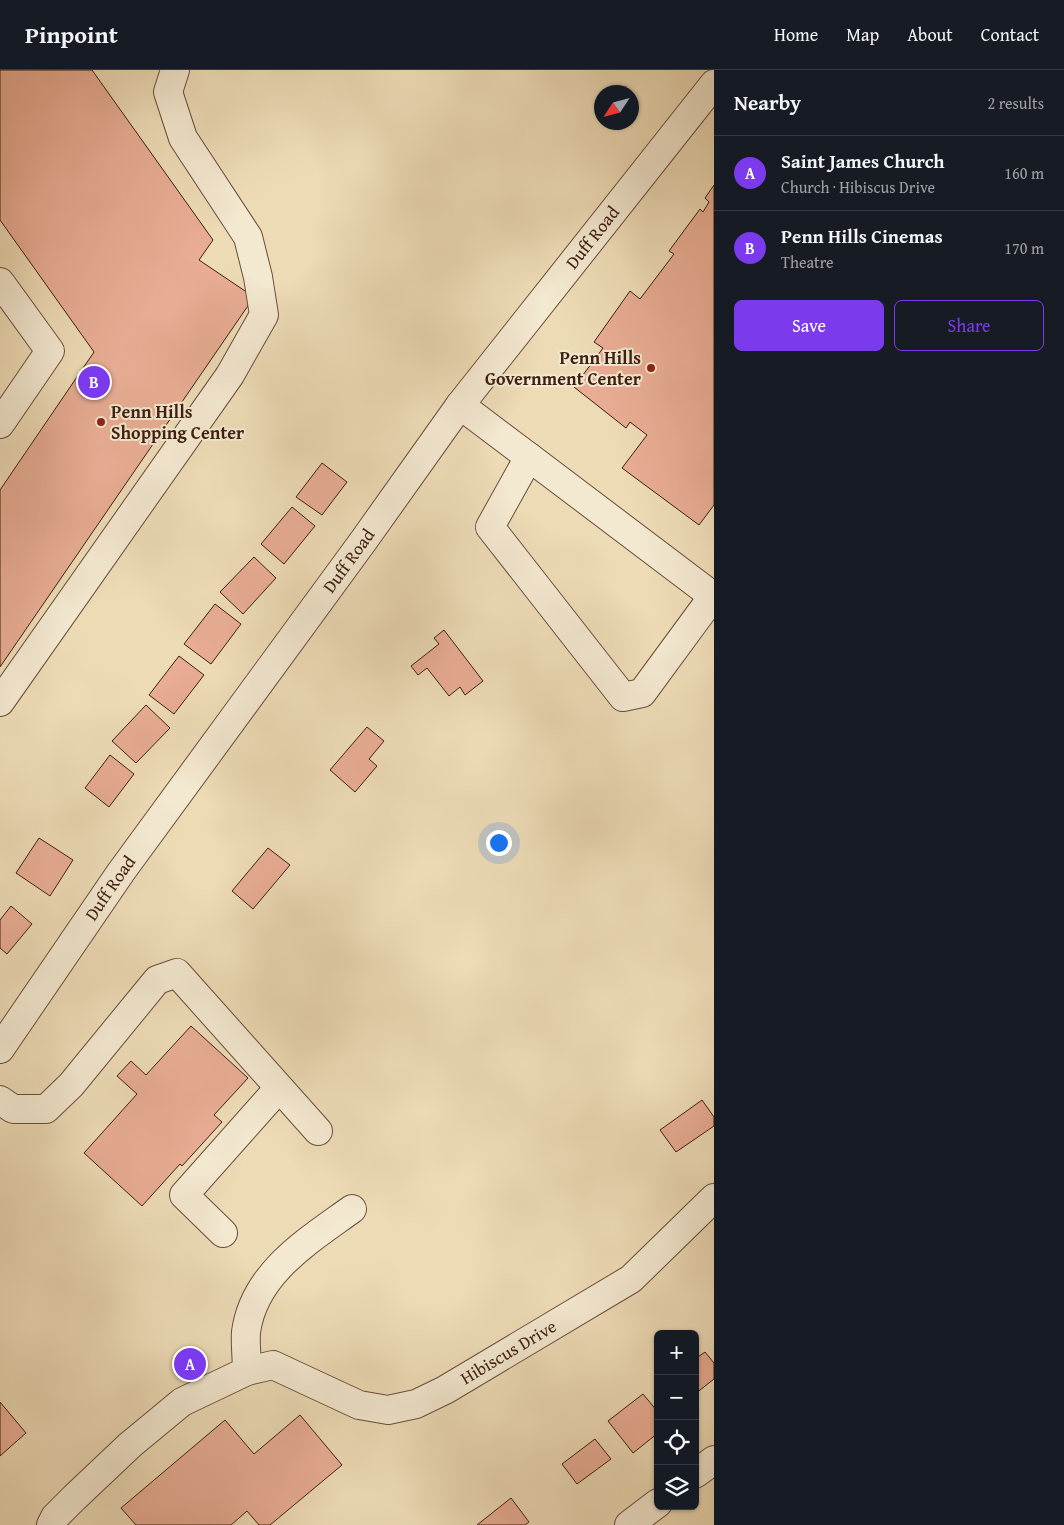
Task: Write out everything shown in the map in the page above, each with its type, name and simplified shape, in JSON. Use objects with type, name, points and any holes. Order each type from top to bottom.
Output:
[{"type":"street","points":[[0,702],[230,375],[264,316],[258,277],[248,236],[183,138],[168,92],[174,70]]},
{"type":"street","name":"Duff Road","points":[[0,1049],[121,872],[364,540],[460,405],[709,102]]},
{"type":"street","points":[[0,282],[50,351],[0,424]]},
{"type":"street","points":[[460,405],[714,595],[642,693],[623,697],[490,527],[529,457]]},
{"type":"street","points":[[0,1100],[13,1108],[46,1108],[70,1085],[157,980],[176,973],[318,1131]]},
{"type":"street","points":[[223,1233],[184,1195],[279,1088]]},
{"type":"street","name":"Hibiscus Drive","points":[[260,1368],[359,1405],[388,1410],[416,1404],[445,1390],[631,1279],[714,1198]]},
{"type":"street","points":[[52,1525],[55,1517],[130,1445],[182,1402],[260,1368],[246,1332],[256,1296],[279,1265],[310,1239],[352,1209]]},
{"type":"street","points":[[699,1471],[714,1460]]},
{"type":"street","points":[[629,1525],[654,1506]]},
{"type":"building","points":[[0,70],[92,70],[213,240],[199,260],[254,297],[0,667],[0,490],[94,352],[0,220]]},
{"type":"building","name":"Penn Hills Government Center","points":[[714,185],[714,505],[699,525],[622,468],[647,435],[630,422],[626,428],[574,387],[603,348],[594,342],[630,291],[640,299],[674,254],[669,251],[700,209],[703,212],[709,202],[705,198]]},
{"type":"building","points":[[322,463],[347,482],[322,515],[296,497]]},
{"type":"building","points":[[292,507],[315,526],[284,564],[261,544]]},
{"type":"building","points":[[254,557],[276,578],[243,614],[220,592]]},
{"type":"building","points":[[215,604],[241,624],[211,664],[184,644]]},
{"type":"building","points":[[444,630],[483,681],[465,695],[460,687],[449,696],[427,668],[418,675],[411,666],[439,644],[434,638]]},
{"type":"building","points":[[179,656],[204,675],[174,714],[149,695]]},
{"type":"building","points":[[146,705],[170,728],[136,763],[112,741]]},
{"type":"building","points":[[367,727],[384,741],[369,759],[377,766],[355,792],[330,770]]},
{"type":"building","points":[[110,755],[134,774],[109,807],[85,788]]},
{"type":"building","points":[[39,838],[73,860],[50,896],[16,873]]},
{"type":"building","points":[[268,848],[290,865],[253,909],[232,891]]},
{"type":"building","points":[[11,906],[32,924],[7,954],[0,948],[0,920]]},
{"type":"building","points":[[191,1026],[248,1078],[214,1115],[222,1122],[142,1206],[84,1153],[137,1094],[117,1076],[131,1061],[146,1075]]},
{"type":"building","points":[[702,1100],[714,1117],[714,1126],[676,1152],[660,1130]]},
{"type":"building","points":[[705,1352],[714,1363],[714,1379],[699,1391],[699,1375],[699,1356]]},
{"type":"building","points":[[643,1394],[654,1407],[654,1436],[633,1453],[608,1421]]},
{"type":"building","points":[[0,1402],[26,1433],[0,1456]]},
{"type":"building","points":[[300,1415],[342,1465],[270,1525],[259,1525],[247,1511],[231,1525],[136,1525],[121,1508],[225,1420],[254,1454]]},
{"type":"building","points":[[595,1439],[611,1459],[577,1484],[562,1464]]},
{"type":"building","points":[[511,1498],[529,1522],[525,1525],[477,1525]]},
{"type":"place","name":"Penn Hills Government Center","points":[[651,368]]},
{"type":"place","name":"Penn Hills Cinemas","points":[[94,382]]},
{"type":"place","name":"Penn Hills Shopping Center","points":[[101,422]]},
{"type":"place","name":"Saint James Church","points":[[190,1364]]}]
